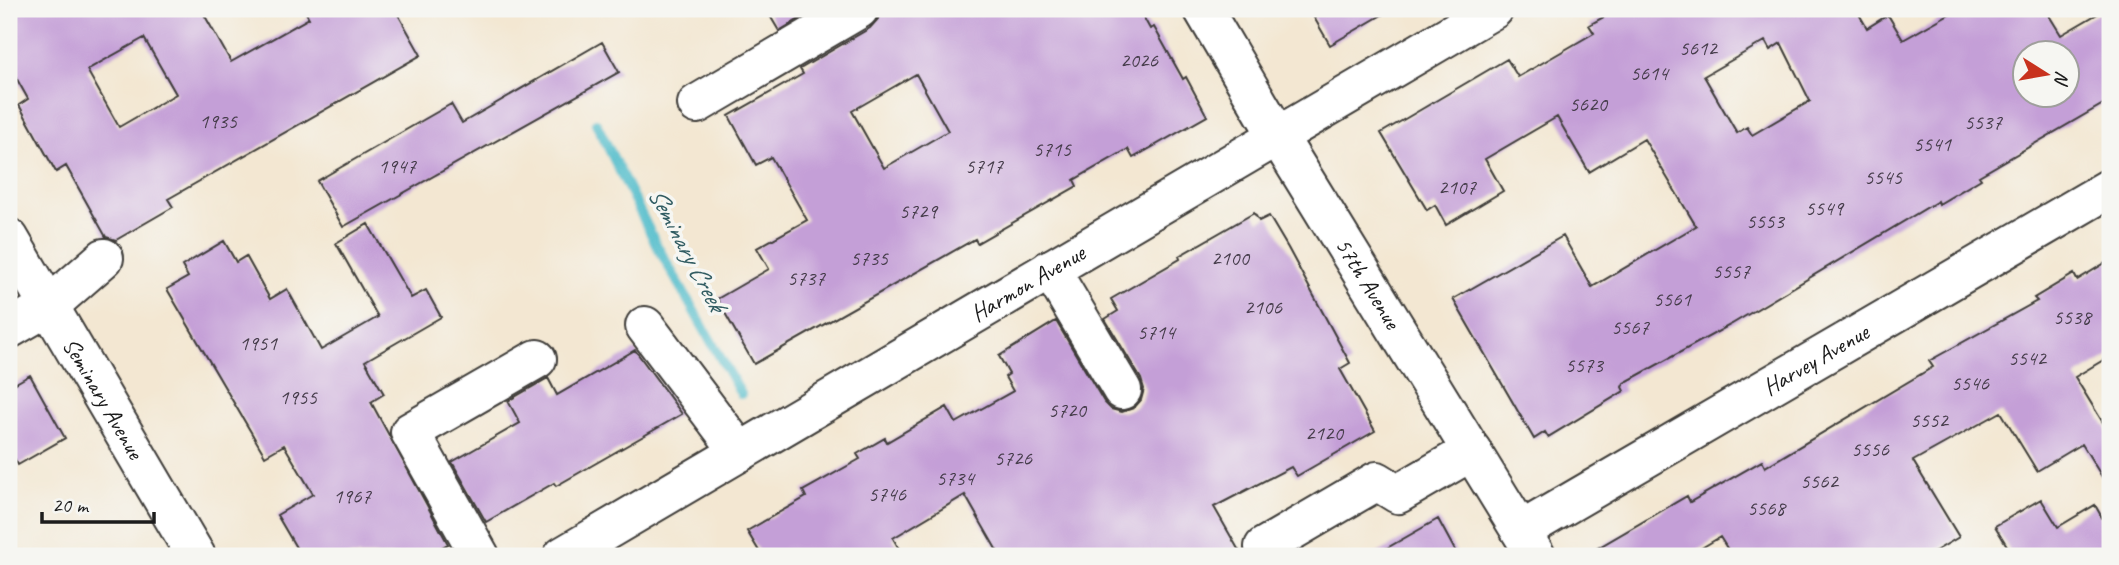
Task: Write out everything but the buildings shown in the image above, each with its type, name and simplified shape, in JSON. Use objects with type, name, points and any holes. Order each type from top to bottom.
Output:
[{"type":"street","points":[[697,104],[859,9]]},
{"type":"street","name":"57th Avenue","points":[[1203,9],[1277,135],[1529,544]]},
{"type":"street","name":"Harmon Avenue","points":[[563,556],[1494,9]]},
{"type":"street","name":"Harvey Avenue","points":[[1529,544],[2110,188]]},
{"type":"street","name":"Seminary Avenue","points":[[9,238],[196,556]]},
{"type":"street","points":[[9,330],[49,306],[104,258]]},
{"type":"street","points":[[1050,268],[1122,390]]},
{"type":"street","points":[[645,326],[740,452]]},
{"type":"street","points":[[480,556],[410,432],[537,359]]},
{"type":"street","points":[[1264,547],[1377,481],[1398,494],[1472,451]]},
{"type":"waterway","name":"Seminary Creek","points":[[596,123],[656,244],[741,394]]}]
